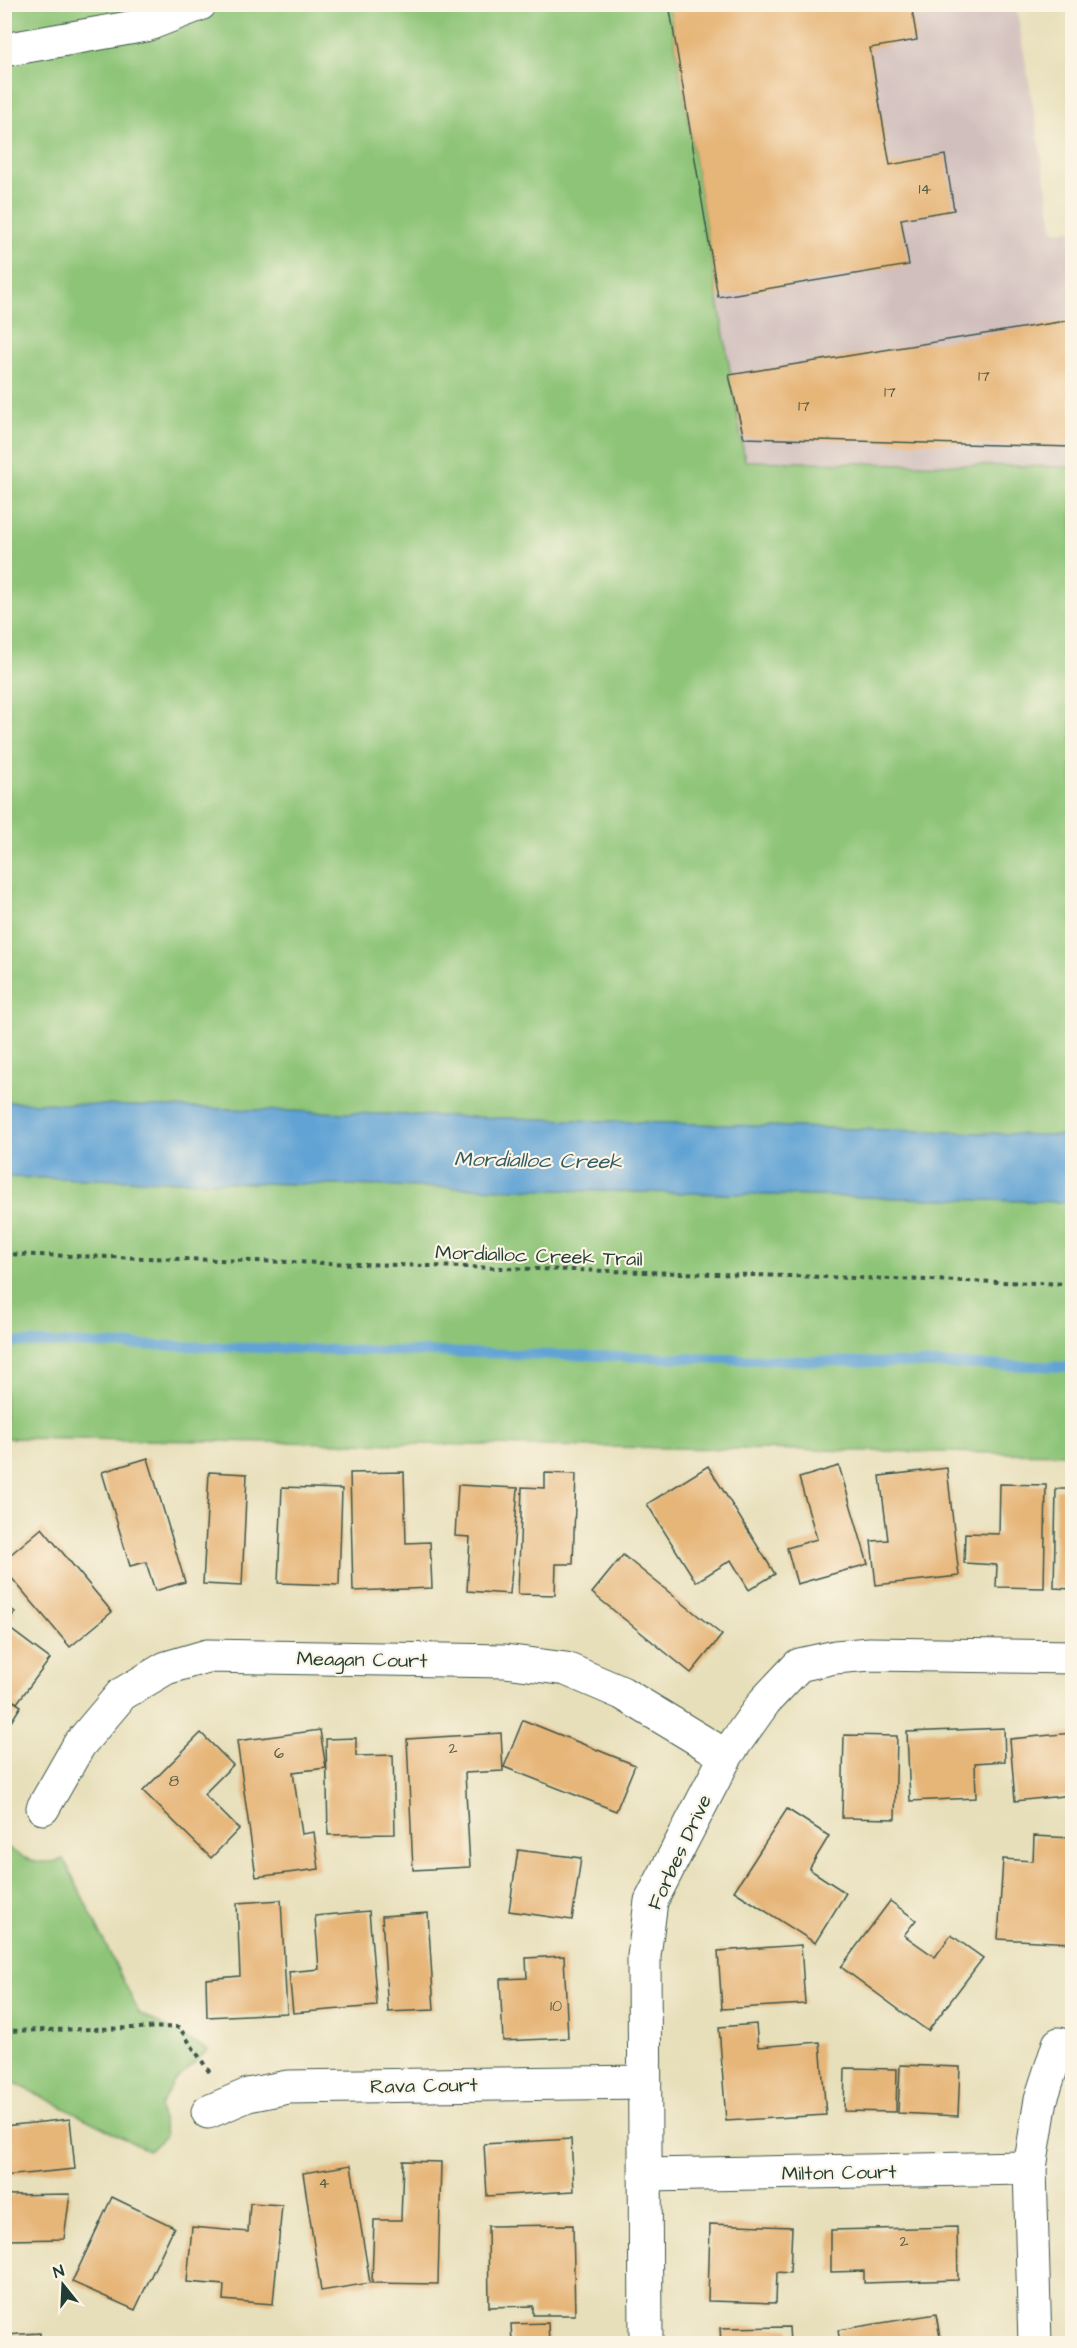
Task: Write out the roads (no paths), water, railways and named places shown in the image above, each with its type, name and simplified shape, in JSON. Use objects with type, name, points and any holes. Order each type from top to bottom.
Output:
[{"type":"street","points":[[4,50],[146,25],[200,4]]},
{"type":"street","name":"Forbes Drive","points":[[646,2343],[647,2175],[644,1956],[651,1901],[726,1756],[765,1701],[799,1665],[835,1657],[870,1654],[1072,1657]]},
{"type":"street","name":"Meagan Court","points":[[43,1808],[79,1745],[122,1694],[166,1668],[207,1656],[505,1661],[566,1669],[622,1693],[726,1756]]},
{"type":"street","points":[[1035,2343],[1030,2168],[1041,2099],[1059,2043]]},
{"type":"street","name":"Rava Court","points":[[218,2108],[248,2095],[288,2087],[644,2082]]},
{"type":"street","name":"Milton Court","points":[[647,2175],[1030,2168]]},
{"type":"water","name":"Mordialloc Creek","points":[[5,1102],[1072,1136],[1072,1202],[5,1177]]},
{"type":"waterway","points":[[4,1342],[1072,1367]]}]
